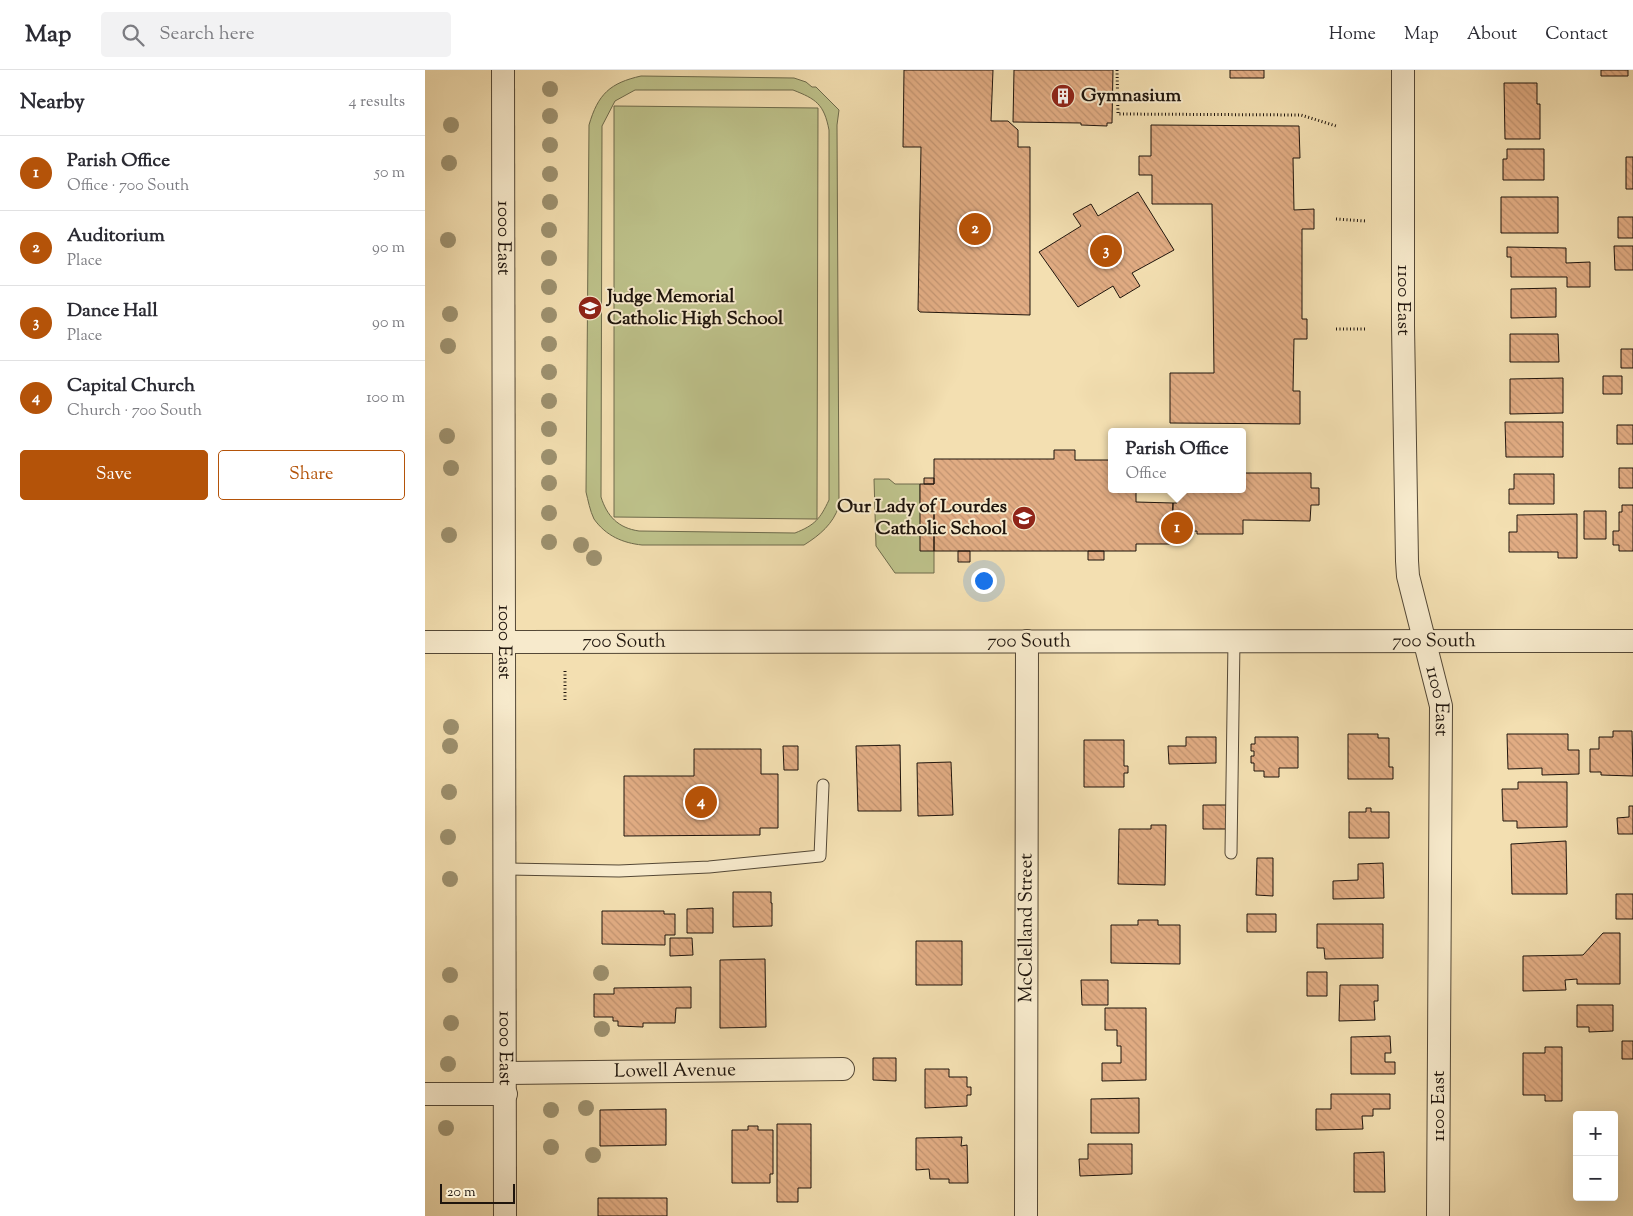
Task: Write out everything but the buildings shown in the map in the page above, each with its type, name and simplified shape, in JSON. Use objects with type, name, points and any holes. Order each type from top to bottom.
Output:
[{"type":"street","name":"1000 East","points":[[503,70],[505,1216]]},
{"type":"street","name":"1100 East","points":[[1403,70],[1403,326],[1407,561],[1408,576],[1441,706],[1438,1216]]},
{"type":"street","name":"McClelland Street","points":[[1026,1216],[1027,641]]},
{"type":"street","name":"700 South","points":[[425,642],[1633,641]]},
{"type":"street","name":"Lowell Avenue","points":[[425,1094],[506,1084],[843,1069]]},
{"type":"lane","points":[[1231,853],[1234,641]]},
{"type":"lane","points":[[505,868],[619,871],[709,867],[820,856],[823,784]]},
{"type":"path","points":[[1117,70],[1118,114],[1301,115],[1336,126]]},
{"type":"path","points":[[1336,219],[1366,221]]},
{"type":"path","points":[[1336,329],[1365,329]]},
{"type":"path","points":[[565,671],[565,700]]},
{"type":"green space","points":[[641,76],[794,78],[806,82],[812,87],[816,87],[839,110],[837,125],[839,506],[825,528],[804,545],[635,544],[615,538],[609,534],[599,525],[591,513],[586,492],[589,125],[601,98],[613,86]],"holes":[[[635,90],[793,90],[808,96],[818,104],[825,114],[829,130],[829,500],[816,521],[795,533],[639,531],[625,527],[614,520],[603,504],[601,497],[602,126],[615,101]]]},
{"type":"green space","points":[[614,106],[818,108],[817,519],[614,517]]},
{"type":"green space","points":[[874,479],[889,479],[895,484],[920,484],[920,510],[934,510],[934,573],[895,573],[876,546]]},
{"type":"place","name":"Gymnasium","points":[[1063,96]]},
{"type":"place","name":"Auditorium","points":[[975,229]]},
{"type":"place","name":"Dance Hall","points":[[1106,251]]},
{"type":"place","name":"Judge Memorial Catholic High School","points":[[590,308]]},
{"type":"place","name":"Our Lady of Lourdes Catholic School","points":[[1024,518]]},
{"type":"place","name":"Parish Office","points":[[1177,528]]},
{"type":"place","name":"Capital Church","points":[[701,802]]}]
